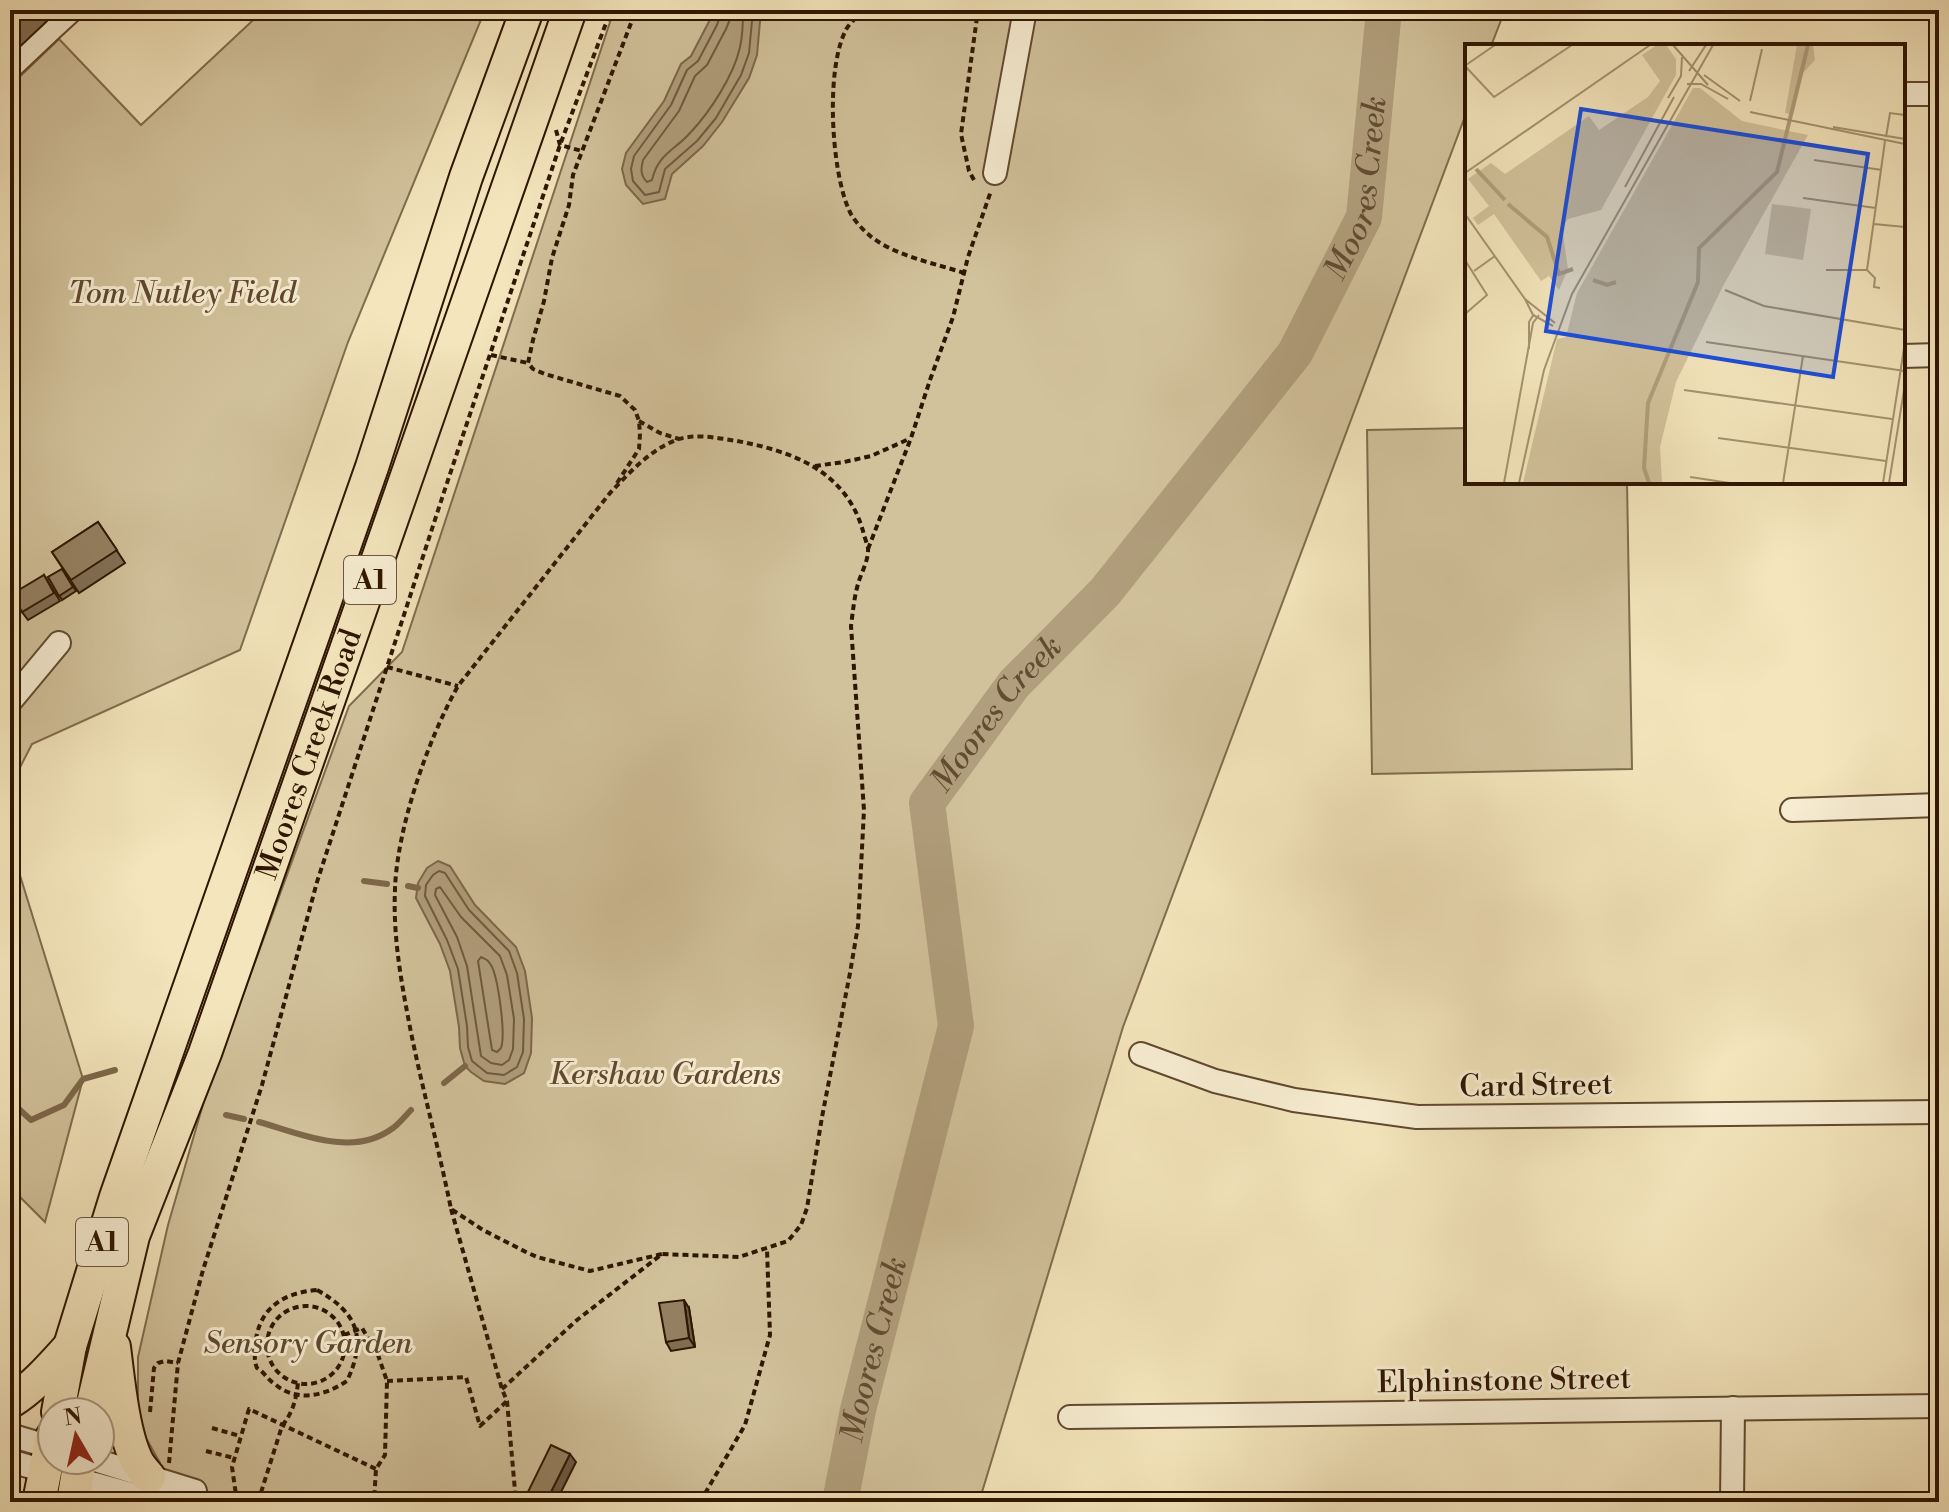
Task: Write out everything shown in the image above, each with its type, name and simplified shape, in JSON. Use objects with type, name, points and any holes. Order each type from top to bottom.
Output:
[{"type":"highway","name":"Moores Creek Road","points":[[61,1396],[70,1346],[136,1139],[372,467],[466,177],[527,10]]},
{"type":"highway","name":"Moores Creek Road","points":[[95,1396],[133,1236],[205,1053],[570,10]]},
{"type":"highway","points":[[112,1324],[117,1377],[128,1435],[136,1460],[154,1489]]},
{"type":"highway","points":[[10,1402],[46,1372],[70,1346]]},
{"type":"street","points":[[984,182],[1025,10]]},
{"type":"street","points":[[10,68],[43,31],[71,11]]},
{"type":"street","points":[[1905,94],[1939,94]]},
{"type":"street","points":[[1905,356],[1939,355]]},
{"type":"street","points":[[10,702],[59,643]]},
{"type":"street","points":[[1792,810],[1939,805]]},
{"type":"street","name":"Card Street","points":[[1141,1054],[1215,1081],[1294,1100],[1417,1117],[1939,1112]]},
{"type":"street","name":"Elphinstone Street","points":[[1070,1417],[1939,1406]]},
{"type":"street","points":[[1732,1502],[1733,1408]]},
{"type":"street","points":[[10,1435],[36,1453]]},
{"type":"street","points":[[10,1461],[36,1461]]},
{"type":"street","points":[[86,1476],[154,1489],[195,1491]]},
{"type":"path","points":[[154,1489],[178,1363],[203,1270],[262,1085],[317,882],[560,145],[611,10]]},
{"type":"path","points":[[528,363],[552,258],[569,205],[573,175],[636,10]]},
{"type":"path","points":[[863,10],[847,28],[842,42],[837,57],[833,97],[834,151],[840,184],[850,213],[868,234],[890,248],[964,273]]},
{"type":"path","points":[[451,1209],[483,1230],[537,1257],[590,1271],[662,1254],[739,1257],[788,1241],[801,1225],[807,1208],[858,926],[864,810],[851,626],[853,602],[868,549],[953,317],[968,257],[988,202],[984,182],[969,171],[961,134],[978,10]]},
{"type":"path","points":[[560,145],[582,151]]},
{"type":"path","points":[[984,182],[988,202]]},
{"type":"path","points":[[491,355],[528,363],[545,374],[620,396],[635,410],[640,434],[639,449],[610,493],[458,686],[441,715],[414,795],[394,898],[400,975],[415,1054],[451,1209],[507,1401],[516,1502]]},
{"type":"path","points":[[639,421],[679,439],[711,437],[741,442],[787,454],[815,466],[833,480],[851,502],[868,549]]},
{"type":"path","points":[[815,466],[871,456],[911,438]]},
{"type":"path","points":[[610,493],[655,452],[679,439]]},
{"type":"path","points":[[387,667],[458,686]]},
{"type":"path","points":[[700,1502],[745,1425],[770,1335],[767,1249]]},
{"type":"path","points":[[502,1389],[577,1320],[662,1254]]},
{"type":"path","points":[[317,1290],[343,1307],[356,1330],[358,1344],[358,1354],[347,1381],[317,1395],[297,1395],[273,1384],[255,1364],[256,1335],[267,1312],[288,1296],[317,1290]]},
{"type":"path","points":[[309,1306],[332,1315],[344,1335],[345,1345],[339,1366],[331,1375],[307,1384],[284,1376],[274,1368],[267,1344],[269,1332],[276,1321],[296,1307],[309,1306]]},
{"type":"path","points":[[267,1312],[276,1321]]},
{"type":"path","points":[[344,1335],[362,1328],[378,1355],[387,1381],[385,1455],[376,1469],[374,1502]]},
{"type":"path","points":[[146,1421],[151,1407],[154,1368],[165,1361],[178,1363]]},
{"type":"path","points":[[387,1381],[466,1377],[480,1426],[507,1401]]},
{"type":"path","points":[[258,1502],[282,1426],[290,1416],[298,1383]]},
{"type":"path","points":[[237,1502],[232,1467],[249,1409],[376,1469]]},
{"type":"path","points":[[212,1428],[241,1436]]},
{"type":"path","points":[[206,1451],[234,1458]]},
{"type":"green space","name":"Tom Nutley Field","points":[[264,10],[485,10],[348,342],[240,650],[32,744],[10,787],[10,86],[59,39],[141,125]]},
{"type":"green space","name":"Kershaw Gardens","points":[[614,10],[1505,10],[1492,44],[1465,44],[1465,116],[1123,1027],[979,1502],[150,1502],[160,1463],[146,1438],[138,1408],[138,1357],[168,1225],[204,1101],[349,706],[402,652]]},
{"type":"green space","points":[[1465,428],[1465,484],[1627,484],[1632,769],[1372,774],[1367,430]]},
{"type":"green space","points":[[10,843],[83,1079],[45,1222],[10,1187]]},
{"type":"water","points":[[715,10],[761,10],[757,55],[749,78],[703,146],[672,174],[665,199],[643,204],[626,185],[622,169],[626,153],[664,101],[681,64],[691,56]]},
{"type":"water","points":[[438,861],[450,866],[475,905],[516,947],[525,971],[532,1018],[531,1053],[524,1073],[505,1084],[484,1081],[465,1066],[450,971],[416,898],[418,883],[427,868]]},
{"type":"building","points":[[10,10],[30,10],[10,29]]},
{"type":"building","points":[[98,522],[117,550],[71,580],[52,552]]},
{"type":"building","points":[[62,569],[73,587],[59,596],[48,577]]},
{"type":"building","points":[[44,575],[54,593],[22,612],[12,594]]},
{"type":"building","points":[[684,1300],[689,1338],[666,1342],[659,1303]]},
{"type":"building","points":[[551,1445],[570,1454],[546,1502],[523,1502]]},
{"type":"waterway","name":"Moores Creek","points":[[840,1502],[858,1410],[956,1026],[927,803],[1014,684],[1105,592],[1295,353],[1364,217],[1384,10]]},
{"type":"waterway","points":[[364,881],[387,884]]},
{"type":"waterway","points":[[408,886],[418,888]]},
{"type":"waterway","points":[[444,1083],[465,1066]]},
{"type":"waterway","points":[[10,1101],[31,1120],[64,1105],[83,1079],[115,1070]]},
{"type":"waterway","points":[[259,1122],[327,1141],[361,1141],[378,1137],[393,1128],[411,1110]]},
{"type":"waterway","points":[[226,1115],[244,1119]]},
{"type":"park label","name":"Sensory Garden","points":[[308,1344]]}]
